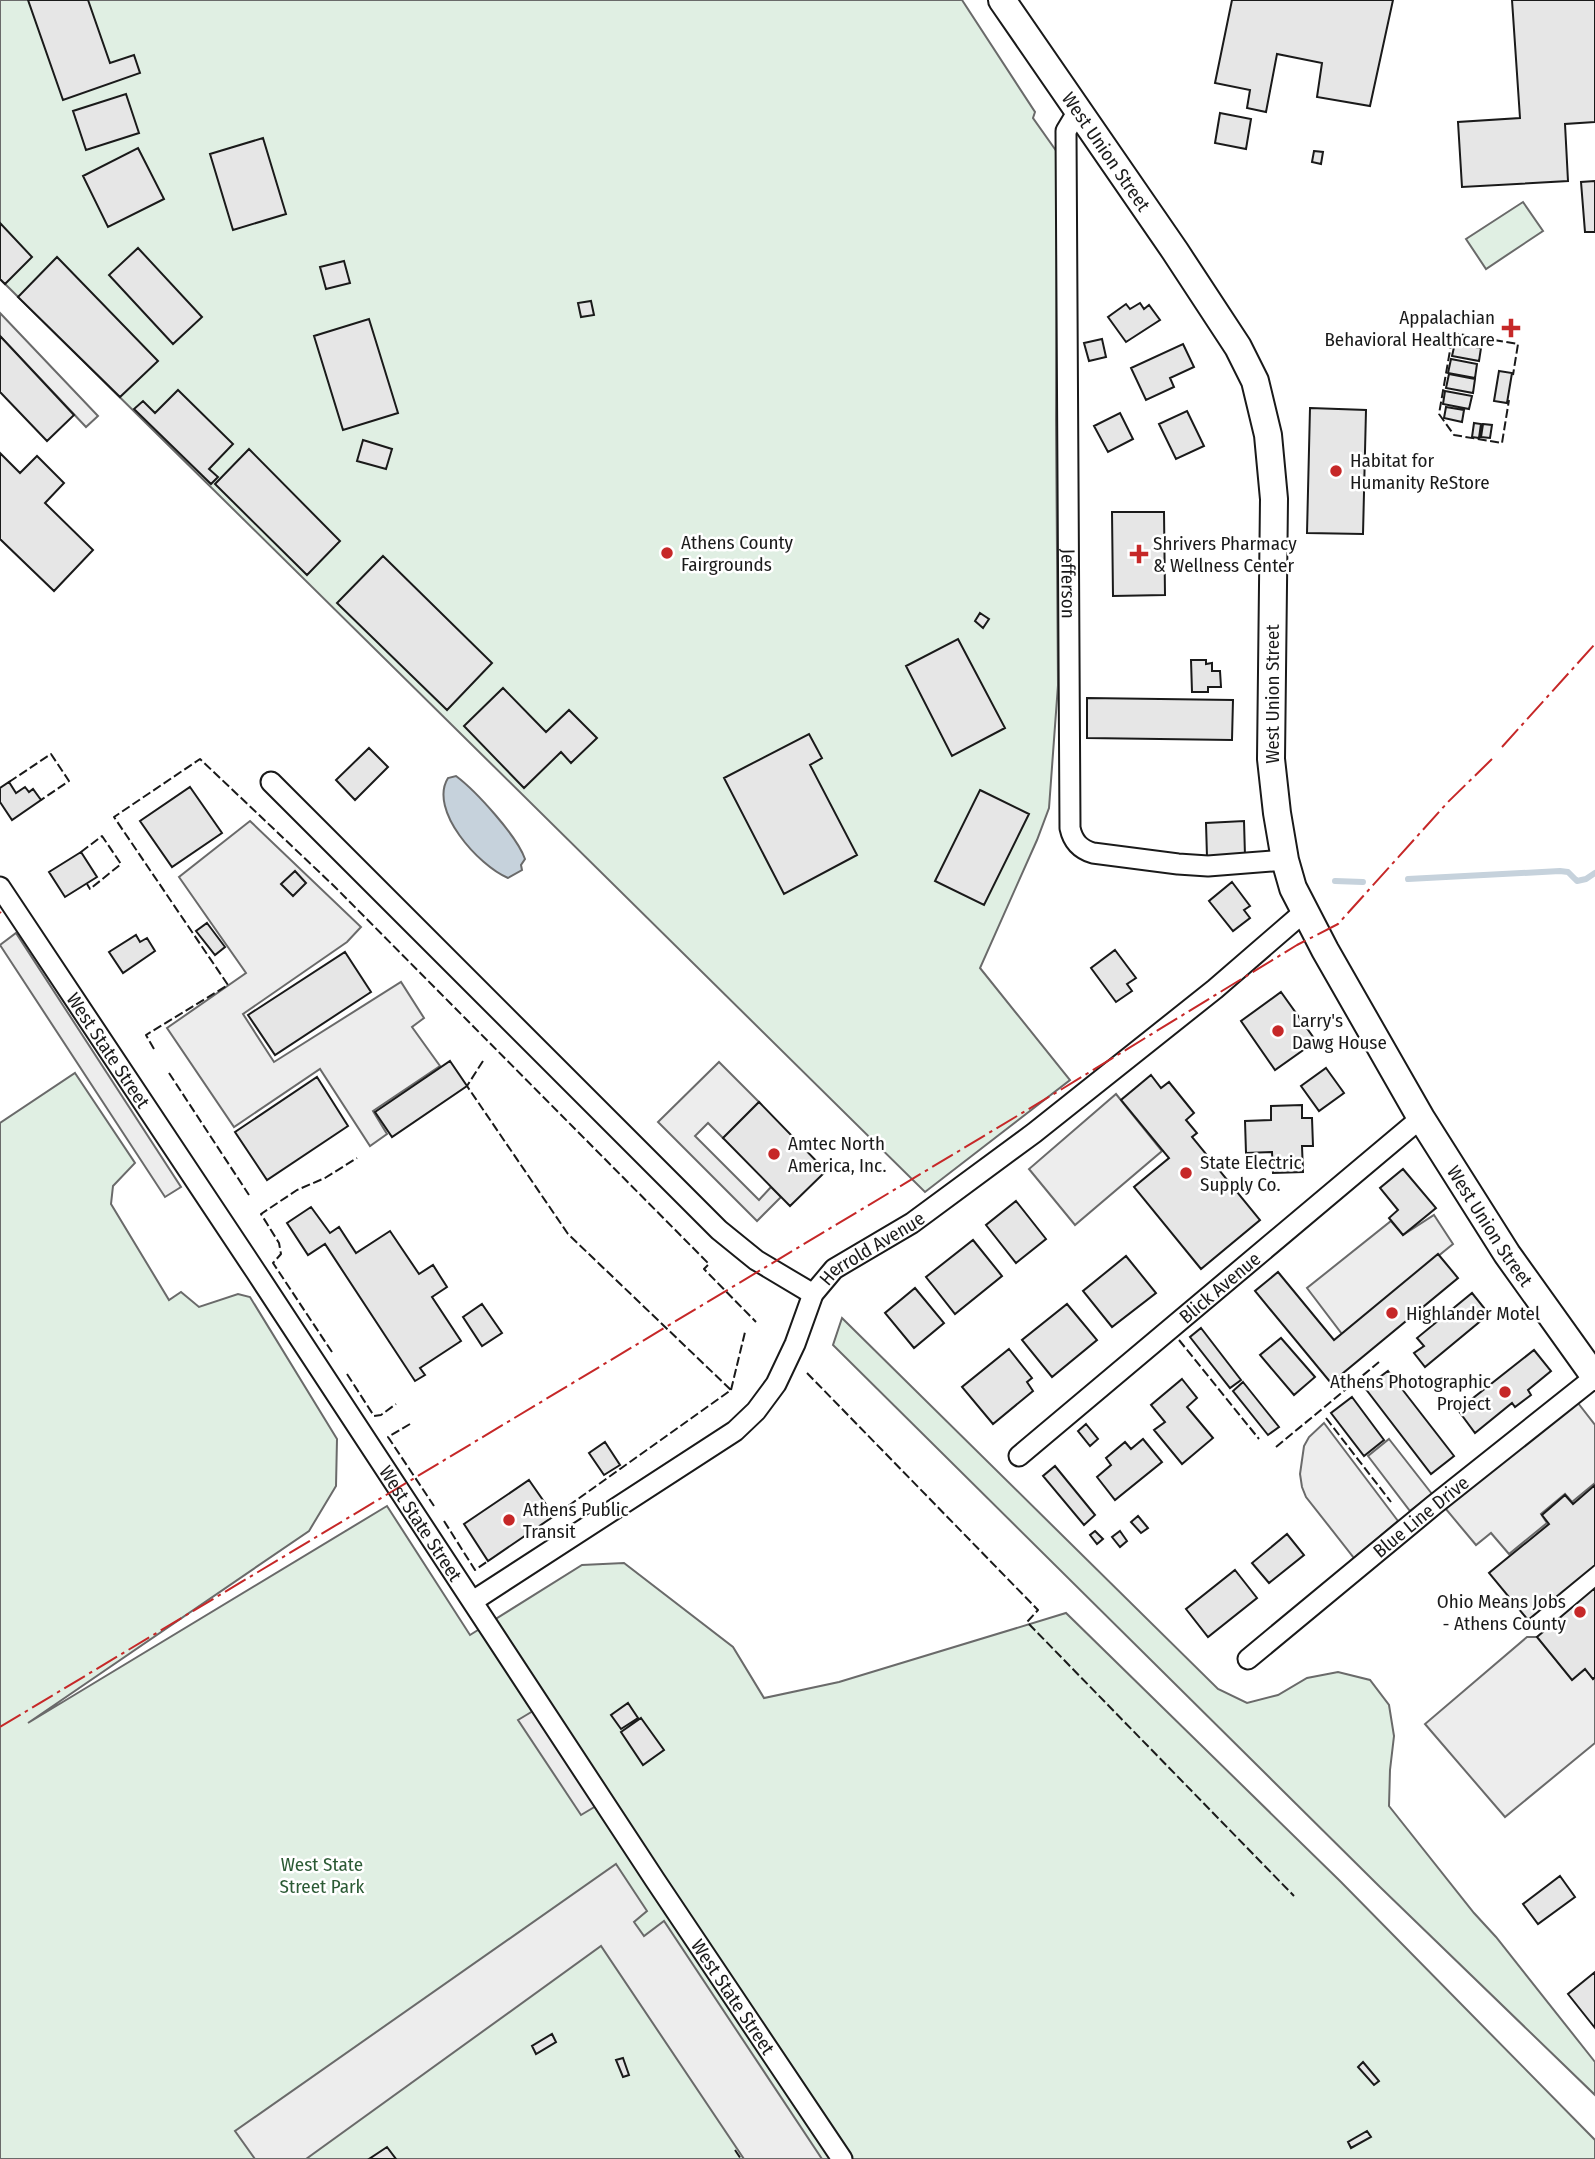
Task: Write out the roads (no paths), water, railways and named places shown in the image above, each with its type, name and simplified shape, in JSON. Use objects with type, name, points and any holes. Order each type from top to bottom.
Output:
[{"type":"main road","name":"West Union Street","points":[[1002,0],[1175,251],[1238,347],[1255,381],[1272,465],[1274,555],[1271,759],[1285,860],[1293,888],[1421,1118],[1507,1254],[1595,1377]]},
{"type":"street","name":"Jefferson","points":[[1078,111],[1066,131],[1072,837],[1084,850],[1093,853],[1178,864],[1208,866],[1285,860]]},
{"type":"street","points":[[271,782],[719,1230],[756,1260],[813,1294]]},
{"type":"street","name":"West State Street","points":[[0,887],[842,2159]]},
{"type":"street","name":"Herrold Avenue","points":[[473,1601],[735,1431],[756,1411],[776,1384],[795,1345],[813,1294],[834,1269],[905,1227],[1034,1133],[1214,989],[1304,912]]},
{"type":"street","name":"Blick Avenue","points":[[1019,1457],[1421,1118]]},
{"type":"street","name":"Blue Line Drive","points":[[1248,1658],[1595,1377]]},
{"type":"waterway","points":[[1408,879],[1560,871],[1568,872],[1577,881],[1595,873]]},
{"type":"waterway","points":[[1335,881],[1363,882]]},
{"type":"place","name":"Appalachian Behavioral Healthcare","points":[[1511,328]]},
{"type":"place","name":"Habitat for Humanity ReStore","points":[[1336,471]]},
{"type":"place","name":"Athens County Fairgrounds","points":[[667,553]]},
{"type":"place","name":"Shrivers Pharmacy & Wellness Center","points":[[1139,554]]},
{"type":"place","name":"Larry's Dawg House","points":[[1278,1031]]},
{"type":"place","name":"Amtec North America, Inc.","points":[[774,1154]]},
{"type":"place","name":"State Electric Supply Co.","points":[[1186,1173]]},
{"type":"place","name":"Highlander Motel","points":[[1392,1313]]},
{"type":"place","name":"Athens Photographic Project","points":[[1505,1392]]},
{"type":"place","name":"Athens Public Transit","points":[[509,1520]]},
{"type":"place","name":"Ohio Means Jobs - Athens County","points":[[1580,1612]]},
{"type":"park label","name":"West State Street Park","points":[[322,1875]]}]
